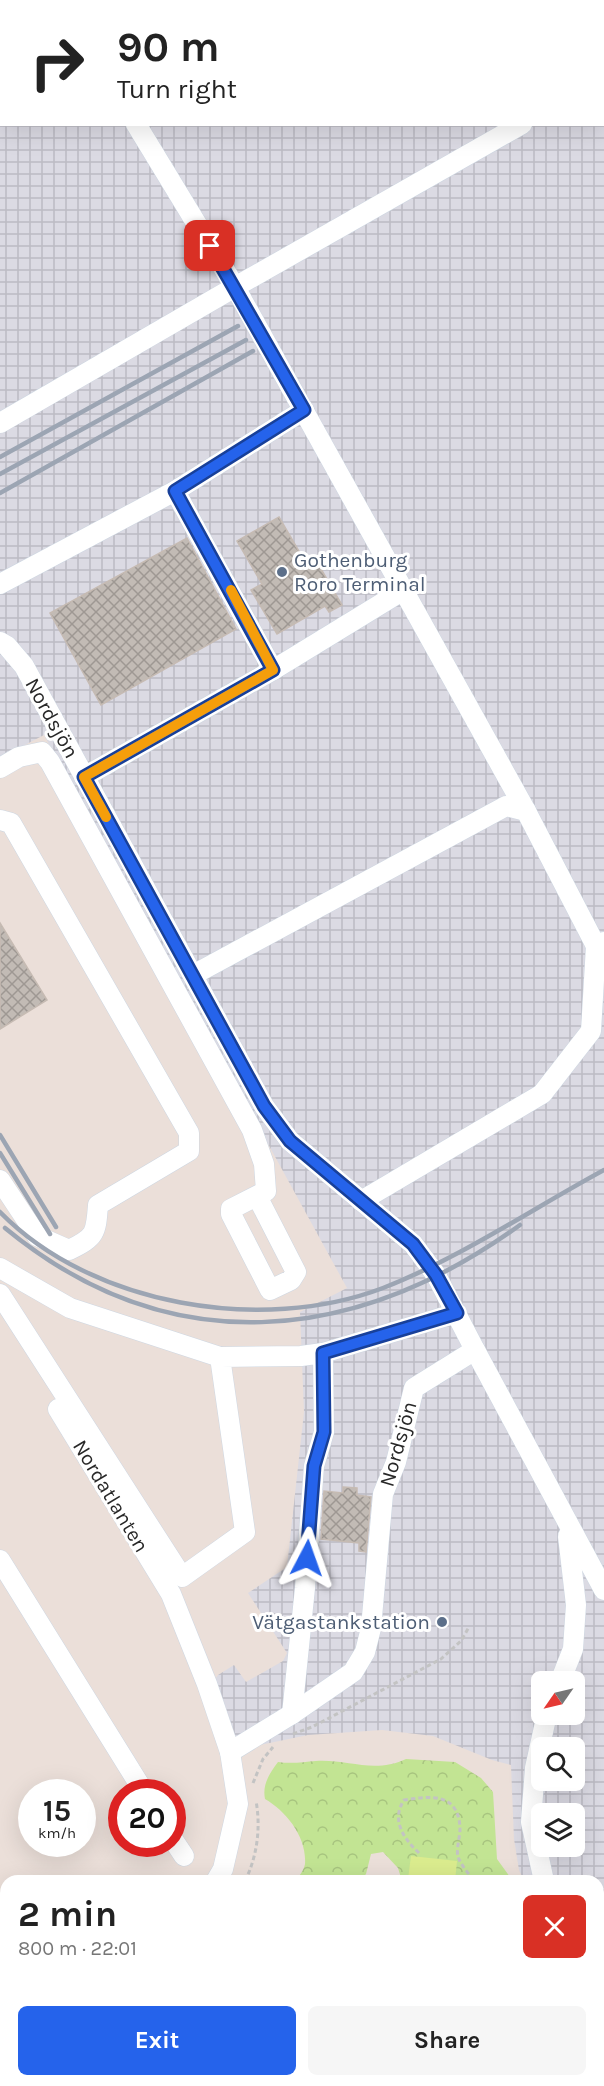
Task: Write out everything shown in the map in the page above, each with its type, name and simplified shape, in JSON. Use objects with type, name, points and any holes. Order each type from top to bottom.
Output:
[{"type":"street","points":[[137,126],[235,287],[304,410],[510,797],[526,811],[600,944],[591,1031],[542,1094],[361,1202]]},
{"type":"street","points":[[0,423],[518,126]]},
{"type":"street","points":[[0,584],[175,491],[304,410]]},
{"type":"street","points":[[175,491],[273,670]]},
{"type":"street","points":[[84,777],[273,670],[402,591]]},
{"type":"street","name":"Nordsjön","points":[[0,642],[8,646],[24,666],[264,1106],[290,1141],[413,1244],[436,1275],[475,1350],[414,1388],[396,1462],[383,1494],[371,1628],[364,1652],[353,1672],[292,1714],[230,1752]]},
{"type":"street","points":[[0,768],[34,751],[42,752],[50,762],[252,1130],[264,1164],[266,1191],[257,1196]]},
{"type":"street","points":[[193,975],[510,797]]},
{"type":"street","points":[[0,820],[11,823],[189,1133],[191,1143],[189,1152],[98,1204],[96,1230],[88,1241],[69,1250],[37,1236],[0,1180]]},
{"type":"street","points":[[0,1268],[70,1308],[220,1357],[301,1356],[323,1353],[457,1313]]},
{"type":"street","points":[[0,1294],[182,1576],[245,1532],[220,1357]]},
{"type":"street","name":"Nordatlanten","points":[[0,1314],[171,1594],[207,1684],[230,1752],[238,1804],[223,1869],[220,1875]]},
{"type":"street","points":[[475,1350],[604,1590]]},
{"type":"street","points":[[292,1714],[305,1588],[314,1466],[324,1432],[323,1353]]},
{"type":"street","points":[[564,1671],[573,1649],[576,1605],[565,1521]]},
{"type":"street","points":[[0,1560],[136,1779]]},
{"type":"street","points":[[543,1875],[531,1822],[535,1768],[545,1725]]},
{"type":"path","points":[[284,1738],[312,1727],[441,1659],[461,1641],[469,1627]]},
{"type":"path","points":[[253,1786],[254,1776],[263,1759],[277,1743]]},
{"type":"path","points":[[247,1875],[254,1857],[258,1828],[254,1795]]},
{"type":"path","points":[[418,1852],[402,1833],[398,1823],[400,1807],[404,1800],[433,1796],[448,1801],[455,1810],[460,1826],[458,1856],[470,1875]]},
{"type":"shaded area","points":[[0,126],[604,126],[604,1875],[521,1875],[514,1839],[511,1765],[492,1760],[433,1736],[382,1730],[308,1735],[238,1747],[203,1696],[218,1675],[234,1665],[246,1682],[283,1661],[287,1653],[248,1593],[287,1567],[304,1412],[300,1312],[347,1288],[44,735],[0,758]]},
{"type":"green space","points":[[406,1759],[455,1762],[481,1778],[493,1792],[497,1859],[509,1875],[400,1875],[398,1868],[383,1852],[371,1854],[365,1875],[300,1875],[305,1864],[305,1854],[299,1835],[280,1810],[265,1799],[264,1794],[266,1784],[278,1762],[328,1761],[372,1766]]},
{"type":"green space","points":[[411,1856],[457,1861],[456,1875],[409,1875]]},
{"type":"building","points":[[279,517],[304,560],[313,555],[342,605],[329,612],[325,606],[277,634],[251,590],[262,584],[237,541]]},
{"type":"building","points":[[187,538],[236,629],[101,705],[50,613]]},
{"type":"building","points":[[0,923],[47,1000],[0,1029]]},
{"type":"building","points":[[343,1487],[357,1488],[357,1495],[371,1497],[366,1552],[359,1551],[359,1543],[321,1539],[324,1491],[343,1493]]},
{"type":"railway","points":[[0,457],[238,326]]},
{"type":"railway","points":[[0,474],[246,340]]},
{"type":"railway","points":[[0,493],[253,351]]},
{"type":"railway","points":[[0,1135],[56,1227]]},
{"type":"railway","points":[[0,1153],[50,1234]]},
{"type":"railway","points":[[0,1212],[38,1244],[82,1270],[130,1289],[181,1302],[233,1309],[285,1309],[336,1302],[383,1288],[412,1276],[468,1248],[604,1170]]},
{"type":"railway","points":[[5,1228],[67,1272],[131,1301],[196,1318],[262,1322],[327,1314],[393,1295],[457,1265],[520,1225]]},
{"type":"slow traffic","points":[[106,817],[84,777],[273,670],[231,590]]},
{"type":"place","name":"Gothenburg Roro Terminal","points":[[282,572]]},
{"type":"place","name":"Vätgastankstation","points":[[442,1622]]},
{"type":"route","points":[[210,246],[304,410],[175,491],[273,670],[84,777],[264,1106],[290,1141],[413,1244],[436,1275],[457,1313],[323,1353],[324,1432],[314,1466],[307,1558]]}]
